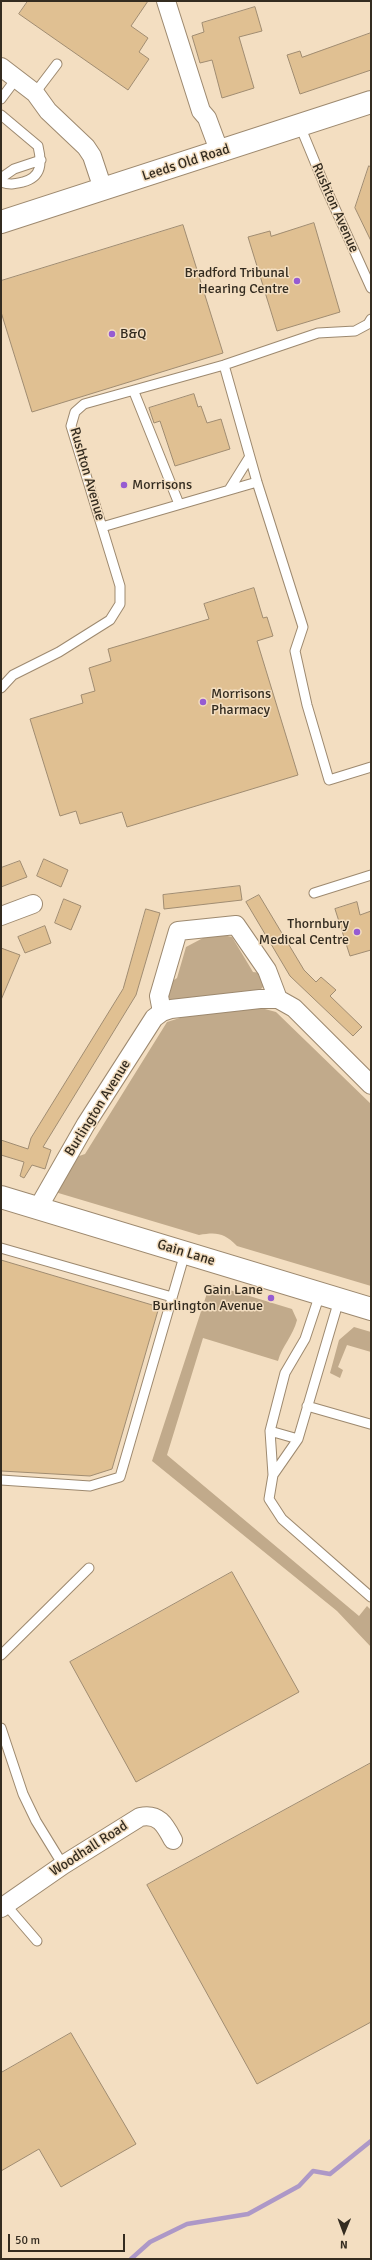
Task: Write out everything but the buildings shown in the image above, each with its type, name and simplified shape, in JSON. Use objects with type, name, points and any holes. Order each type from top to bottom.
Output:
[{"type":"main road","name":"Leeds Old Road","points":[[1,222],[220,153],[371,102]]},
{"type":"main road","name":"Gain Lane","points":[[1,1197],[371,1309]]},
{"type":"street","points":[[166,1],[201,111],[207,118],[220,153]]},
{"type":"street","points":[[1,67],[35,94],[48,111],[86,147],[92,156],[104,189]]},
{"type":"street","points":[[1,916],[33,904]]},
{"type":"street","points":[[278,999],[268,970],[236,925],[178,931],[159,996],[162,1012],[171,1009],[245,1000],[278,999],[294,1008],[371,1085]]},
{"type":"street","name":"Burlington Avenue","points":[[38,1208],[86,1124],[154,1018],[162,1012]]},
{"type":"street","name":"Woodhall Road","points":[[4,1907],[63,1865],[140,1817],[151,1816],[161,1820],[173,1840]]},
{"type":"lane","points":[[35,94],[57,64]]},
{"type":"lane","points":[[1,99],[16,79]]},
{"type":"lane","points":[[1,115],[38,146],[41,160],[40,171],[30,180],[11,185],[1,182]]},
{"type":"lane","name":"Rushton Avenue","points":[[300,126],[324,184],[371,288]]},
{"type":"lane","points":[[1,178],[14,169],[41,160]]},
{"type":"lane","name":"Rushton Avenue","points":[[1,688],[13,675],[59,652],[110,620],[120,604],[120,586],[70,426],[75,412],[84,404],[134,392],[224,365],[318,333],[355,331],[368,324],[371,319]]},
{"type":"lane","points":[[224,365],[256,482],[303,627],[295,651],[298,669],[329,780],[371,767]]},
{"type":"lane","points":[[134,392],[179,504]]},
{"type":"lane","points":[[229,490],[249,458]]},
{"type":"lane","points":[[102,527],[256,482]]},
{"type":"lane","points":[[314,893],[371,875]]},
{"type":"lane","points":[[1,1248],[172,1297]]},
{"type":"lane","points":[[1,1480],[90,1486],[120,1477],[185,1253]]},
{"type":"lane","points":[[273,1475],[298,1439],[308,1406],[330,1297]]},
{"type":"lane","points":[[330,1297],[285,1373],[270,1431],[273,1475],[269,1499],[277,1514],[371,1597]]},
{"type":"lane","points":[[308,1406],[370,1424]]},
{"type":"lane","points":[[270,1431],[298,1439]]},
{"type":"lane","points":[[1,1655],[89,1568]]},
{"type":"lane","points":[[1,1728],[23,1794],[36,1821],[63,1865]]},
{"type":"lane","points":[[4,1907],[37,1941]]},
{"type":"shaded area","points":[[223,935],[232,937],[253,972],[261,973],[264,986],[260,990],[172,1001],[168,997],[169,983],[177,978],[186,947],[203,938]]},
{"type":"shaded area","points":[[250,1005],[276,1012],[371,1104],[371,1286],[237,1246],[228,1238],[220,1234],[199,1235],[55,1192],[79,1156],[85,1154],[167,1022],[202,1011]]},
{"type":"shaded area","points":[[210,1284],[292,1309],[297,1320],[278,1361],[203,1338],[167,1455],[359,1616],[367,1606],[371,1610],[371,1647],[337,1611],[152,1461]]},
{"type":"shaded area","points":[[354,1327],[371,1332],[371,1352],[347,1345],[338,1367],[343,1370],[340,1378],[330,1373],[339,1340]]},
{"type":"waterway","points":[[131,2259],[150,2242],[187,2224],[248,2214],[299,2186],[313,2171],[330,2174],[371,2141]]},
{"type":"place","name":"Bradford Tribunal Hearing Centre","points":[[297,281]]},
{"type":"place","name":"B&Q","points":[[112,334]]},
{"type":"place","name":"Morrisons","points":[[124,485]]},
{"type":"place","name":"Morrisons Pharmacy","points":[[203,702]]},
{"type":"place","name":"Thornbury Medical Centre","points":[[357,932]]},
{"type":"place","name":"Gain Lane Burlington Avenue","points":[[271,1298]]}]
